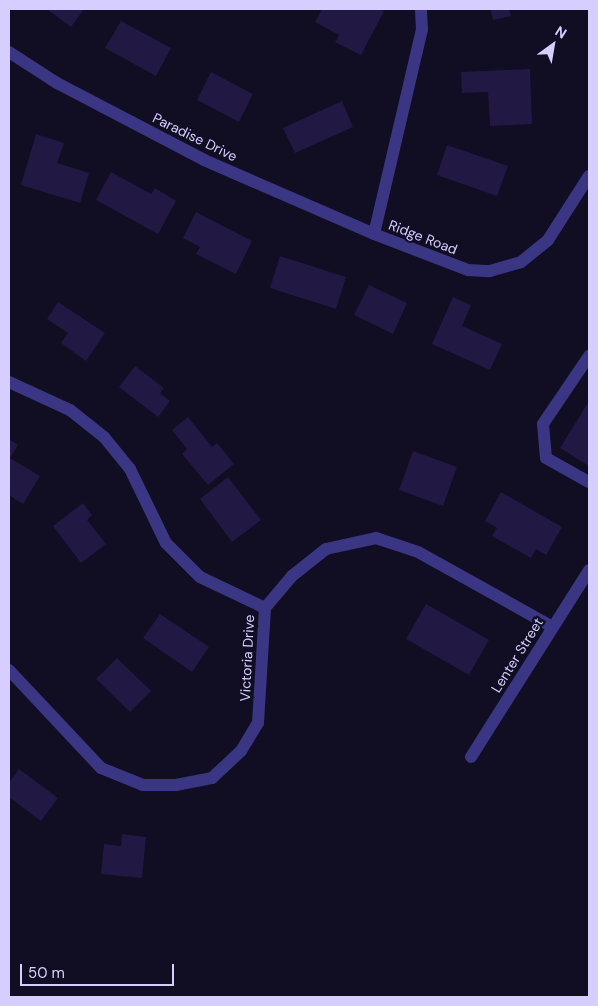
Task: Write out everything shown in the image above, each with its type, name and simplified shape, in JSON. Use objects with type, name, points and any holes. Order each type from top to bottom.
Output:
[{"type":"street","name":"Ridge Road","points":[[421,9],[422,30],[374,234],[468,270],[506,268],[521,262],[548,240],[589,176]]},
{"type":"street","name":"Paradise Drive","points":[[9,52],[57,83],[204,160],[374,234]]},
{"type":"street","points":[[589,356],[543,424],[546,458],[589,482]]},
{"type":"street","points":[[9,382],[70,410],[104,437],[130,469],[166,543],[200,577],[265,608]]},
{"type":"street","name":"Victoria Drive","points":[[9,670],[101,768],[143,785],[176,785],[212,778],[241,751],[258,723],[265,608],[292,576],[326,549],[376,538],[418,552],[553,627]]},
{"type":"street","name":"Lenter Street","points":[[471,756],[589,570]]},
{"type":"building","points":[[47,9],[84,9],[71,27]]},
{"type":"building","points":[[322,9],[379,9],[384,11],[361,55],[335,42],[339,35],[315,22]]},
{"type":"building","points":[[490,9],[509,9],[511,16],[493,20]]},
{"type":"building","points":[[121,21],[171,48],[156,76],[105,48]]},
{"type":"building","points":[[530,69],[532,124],[490,126],[488,92],[462,93],[461,72]]},
{"type":"building","points":[[211,72],[253,94],[239,122],[197,100]]},
{"type":"building","points":[[342,101],[353,127],[295,153],[283,128]]},
{"type":"building","points":[[36,134],[64,143],[57,163],[89,173],[80,203],[21,185]]},
{"type":"building","points":[[447,145],[508,166],[497,196],[437,175]]},
{"type":"building","points":[[111,172],[151,194],[155,188],[176,201],[158,234],[96,200]]},
{"type":"building","points":[[196,212],[252,241],[236,274],[196,254],[200,247],[183,238]]},
{"type":"building","points":[[280,256],[346,277],[336,309],[270,288]]},
{"type":"building","points":[[369,285],[407,303],[393,334],[354,315]]},
{"type":"building","points":[[453,297],[471,305],[462,326],[502,344],[490,370],[432,344]]},
{"type":"building","points":[[58,302],[105,333],[86,361],[61,343],[68,333],[47,319]]},
{"type":"building","points":[[135,366],[164,388],[160,393],[170,401],[158,417],[119,387]]},
{"type":"building","points":[[589,401],[589,466],[560,448]]},
{"type":"building","points":[[188,417],[212,447],[217,443],[234,464],[208,485],[182,454],[187,449],[172,430]]},
{"type":"building","points":[[9,439],[18,445],[10,458],[40,476],[23,504],[9,495]]},
{"type":"building","points":[[413,451],[457,467],[443,506],[399,490]]},
{"type":"building","points":[[228,477],[261,520],[232,542],[200,499]]},
{"type":"building","points":[[501,492],[562,527],[546,555],[536,549],[531,558],[492,536],[497,528],[485,521]]},
{"type":"building","points":[[83,503],[92,515],[87,520],[106,544],[81,563],[53,526]]},
{"type":"building","points":[[426,604],[489,640],[469,675],[406,639]]},
{"type":"building","points":[[160,614],[209,647],[192,672],[143,638]]},
{"type":"building","points":[[117,658],[151,691],[130,712],[96,679]]},
{"type":"building","points":[[19,769],[58,798],[41,821],[9,797],[9,783]]},
{"type":"building","points":[[122,834],[146,837],[142,878],[101,874],[104,844],[121,846]]}]
